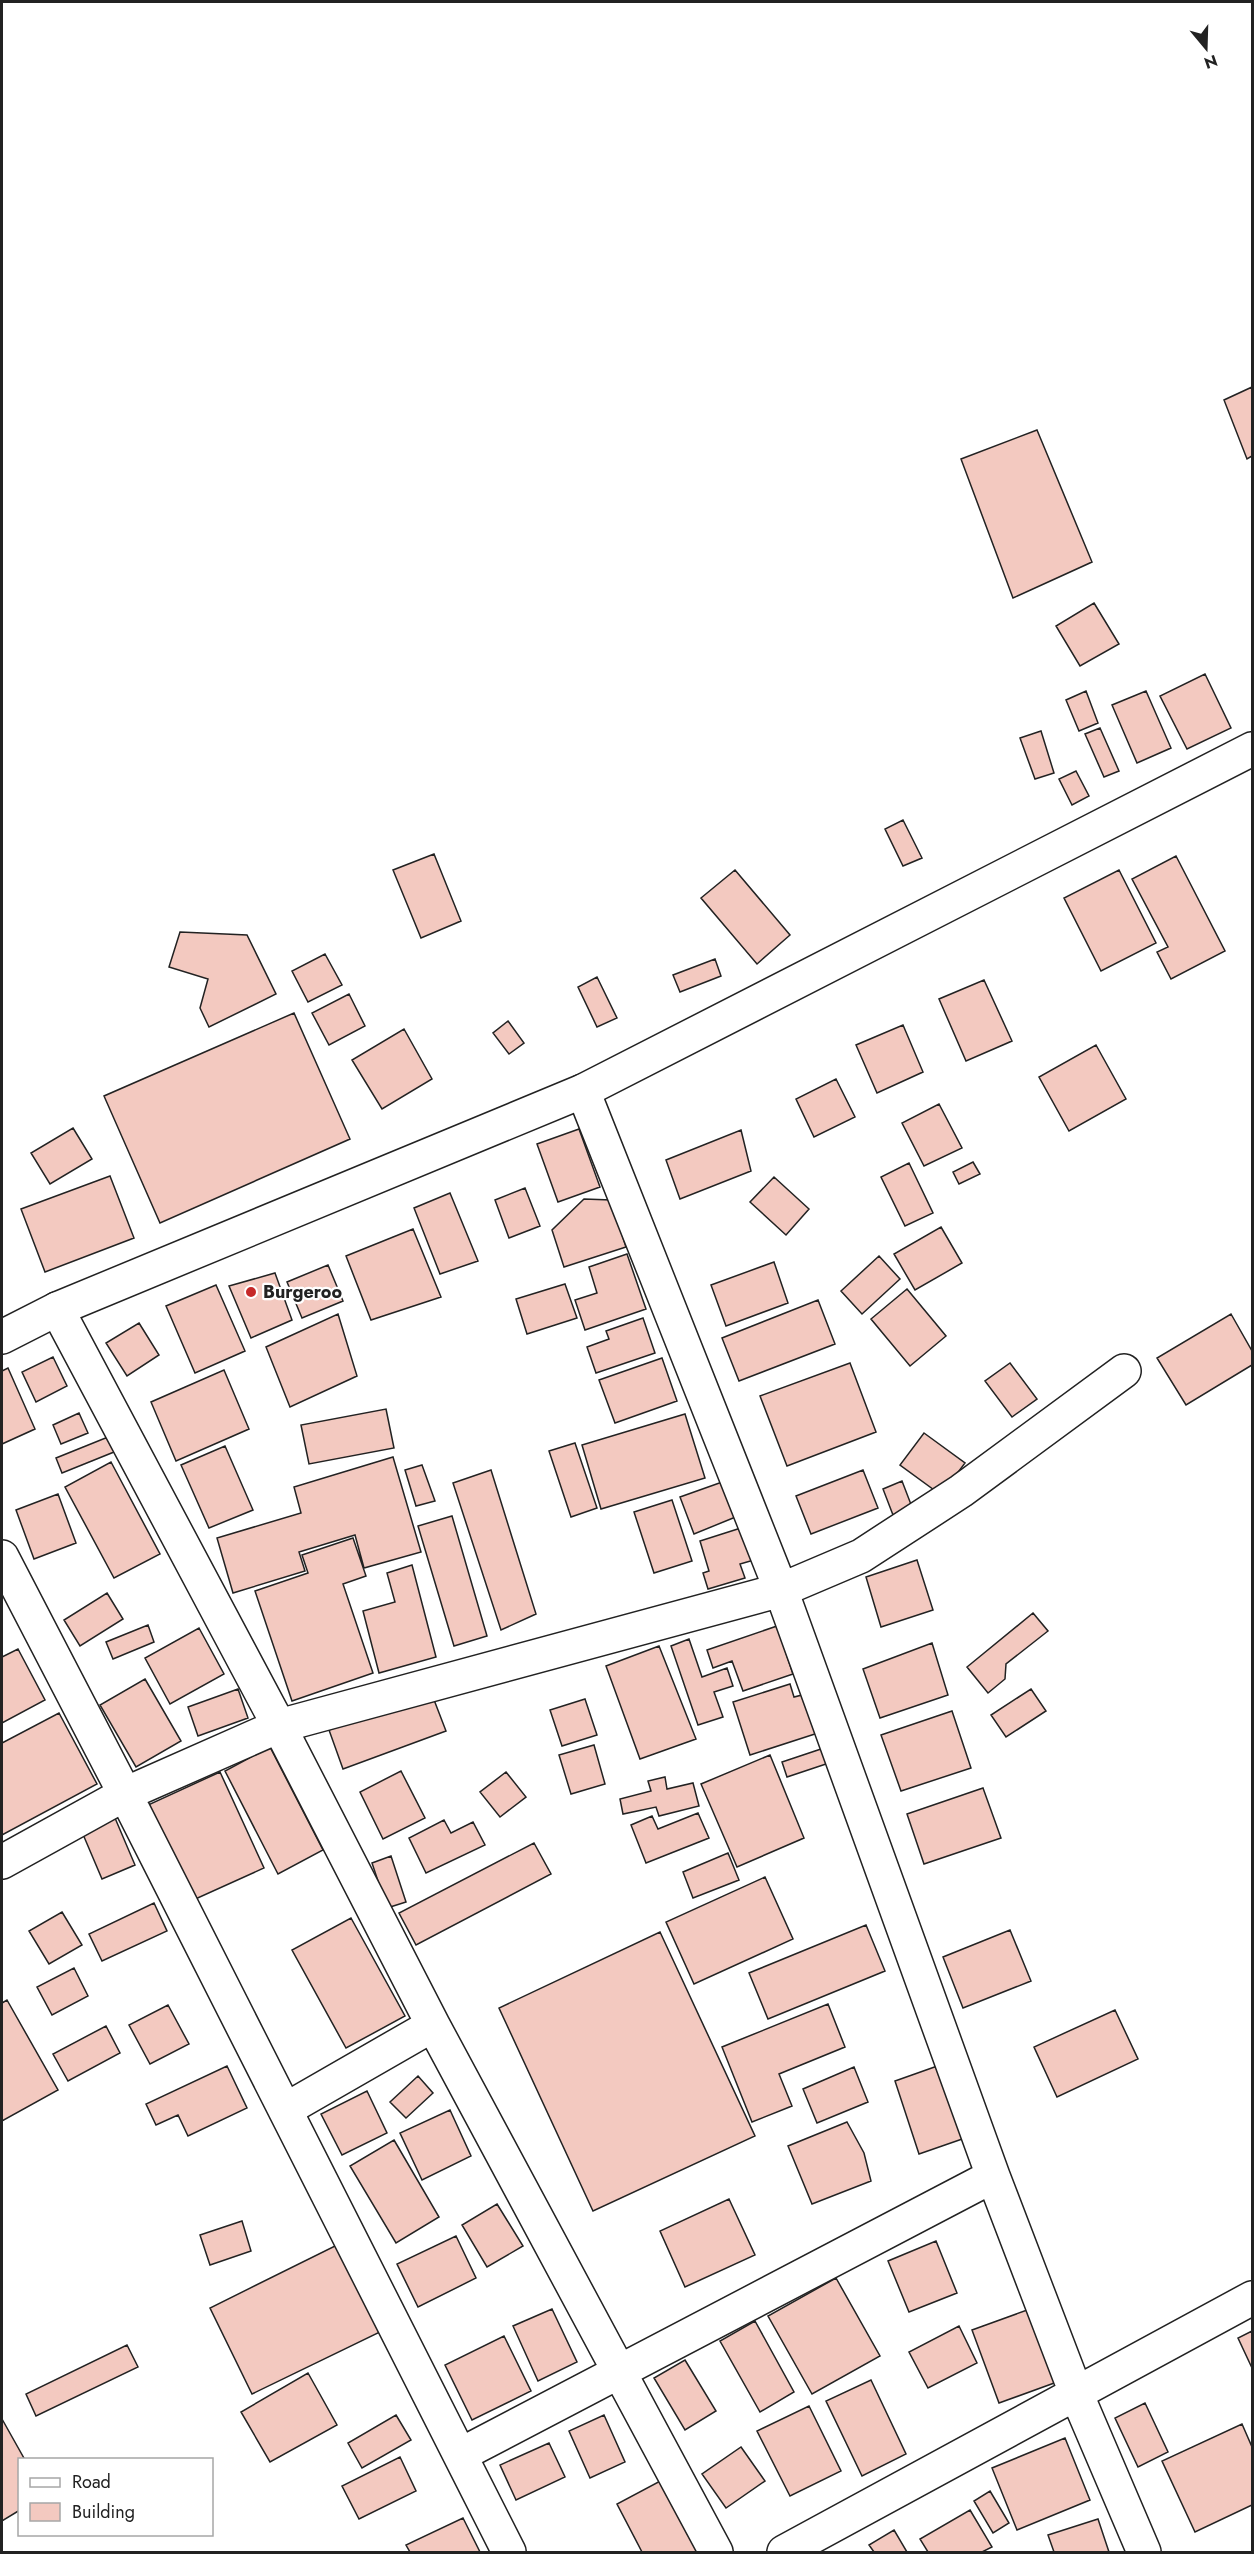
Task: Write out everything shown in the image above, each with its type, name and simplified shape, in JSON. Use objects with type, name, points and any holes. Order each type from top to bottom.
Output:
[{"type":"street","points":[[2,1337],[57,1309],[583,1091],[1252,749]]},
{"type":"street","points":[[583,1091],[781,1590],[993,2176],[1076,2393],[1144,2553]]},
{"type":"street","points":[[57,1309],[279,1726],[433,2025],[716,2553]]},
{"type":"street","points":[[2,1862],[125,1794],[279,1726],[781,1590],[861,1556],[961,1491],[1124,1371]]},
{"type":"street","points":[[2,1557],[125,1794],[509,2553]]},
{"type":"street","points":[[285,2110],[433,2025]]},
{"type":"street","points":[[460,2455],[993,2176]]},
{"type":"street","points":[[784,2553],[1252,2298]]},
{"type":"building","points":[[1252,387],[1252,456],[1247,459],[1224,400]]},
{"type":"building","points":[[1037,430],[1092,562],[1013,598],[961,459]]},
{"type":"building","points":[[1094,603],[1119,644],[1080,666],[1056,626]]},
{"type":"building","points":[[1205,674],[1231,728],[1187,749],[1160,696]]},
{"type":"building","points":[[1086,691],[1098,723],[1079,731],[1066,700]]},
{"type":"building","points":[[1146,691],[1171,748],[1137,763],[1112,705]]},
{"type":"building","points":[[1100,728],[1119,771],[1104,777],[1085,734]]},
{"type":"building","points":[[1041,731],[1054,773],[1035,779],[1020,738]]},
{"type":"building","points":[[1076,771],[1089,796],[1072,805],[1059,779]]},
{"type":"building","points":[[903,820],[922,858],[903,866],[885,829]]},
{"type":"building","points":[[434,854],[461,921],[421,938],[393,870]]},
{"type":"building","points":[[1176,856],[1225,951],[1171,979],[1157,952],[1168,947],[1132,879]]},
{"type":"building","points":[[735,870],[790,935],[757,964],[701,898]]},
{"type":"building","points":[[1119,870],[1156,943],[1101,971],[1064,898]]},
{"type":"building","points":[[180,932],[247,935],[276,994],[209,1027],[200,1008],[208,979],[169,967]]},
{"type":"building","points":[[325,954],[342,985],[308,1002],[292,971]]},
{"type":"building","points":[[715,959],[721,976],[680,992],[673,975]]},
{"type":"building","points":[[597,977],[617,1018],[597,1027],[578,987]]},
{"type":"building","points":[[984,980],[1012,1041],[966,1061],[939,999]]},
{"type":"building","points":[[349,994],[365,1026],[329,1045],[312,1013]]},
{"type":"building","points":[[294,1013],[350,1139],[160,1223],[104,1096]]},
{"type":"building","points":[[508,1021],[524,1043],[509,1054],[493,1033]]},
{"type":"building","points":[[903,1025],[923,1072],[877,1093],[856,1045]]},
{"type":"building","points":[[404,1029],[432,1079],[382,1109],[352,1060]]},
{"type":"building","points":[[1096,1045],[1126,1099],[1069,1131],[1039,1077]]},
{"type":"building","points":[[836,1079],[855,1117],[814,1137],[796,1099]]},
{"type":"building","points":[[939,1104],[962,1148],[924,1166],[902,1123]]},
{"type":"building","points":[[73,1128],[92,1159],[50,1184],[31,1153]]},
{"type":"building","points":[[579,1129],[600,1187],[558,1202],[537,1144]]},
{"type":"building","points":[[741,1130],[751,1171],[680,1199],[666,1160]]},
{"type":"building","points":[[973,1162],[980,1174],[959,1184],[953,1172]]},
{"type":"building","points":[[909,1163],[933,1213],[905,1226],[881,1177]]},
{"type":"building","points":[[110,1176],[134,1238],[45,1272],[21,1209]]},
{"type":"building","points":[[774,1177],[809,1209],[786,1235],[750,1202]]},
{"type":"building","points":[[525,1188],[540,1226],[509,1238],[495,1200]]},
{"type":"building","points":[[450,1193],[478,1261],[440,1274],[414,1208]]},
{"type":"building","points":[[584,1199],[611,1200],[626,1247],[564,1267],[552,1230]]},
{"type":"building","points":[[941,1227],[962,1263],[915,1290],[894,1254]]},
{"type":"building","points":[[413,1229],[441,1297],[371,1320],[346,1256]]},
{"type":"building","points":[[627,1254],[646,1309],[585,1330],[575,1300],[597,1293],[589,1267]]},
{"type":"building","points":[[879,1256],[900,1279],[862,1314],[841,1291]]},
{"type":"building","points":[[774,1262],[788,1303],[726,1326],[711,1285]]},
{"type":"building","points":[[328,1265],[343,1301],[302,1318],[287,1282]]},
{"type":"building","points":[[275,1273],[292,1320],[251,1338],[229,1286]]},
{"type":"building","points":[[565,1284],[577,1318],[527,1334],[516,1299]]},
{"type":"building","points":[[216,1285],[245,1351],[195,1373],[166,1306]]},
{"type":"building","points":[[907,1289],[946,1336],[910,1366],[871,1319]]},
{"type":"building","points":[[818,1300],[835,1344],[739,1381],[722,1338]]},
{"type":"building","points":[[338,1314],[357,1376],[290,1407],[266,1347]]},
{"type":"building","points":[[1231,1314],[1252,1351],[1252,1365],[1186,1405],[1157,1358]]},
{"type":"building","points":[[643,1318],[655,1353],[596,1373],[587,1347],[609,1339],[606,1331]]},
{"type":"building","points":[[139,1323],[159,1355],[127,1376],[106,1343]]},
{"type":"building","points":[[53,1357],[67,1386],[36,1402],[22,1372]]},
{"type":"building","points":[[662,1358],[677,1401],[615,1423],[599,1380]]},
{"type":"building","points":[[850,1363],[876,1432],[787,1466],[760,1396]]},
{"type":"building","points":[[1010,1363],[1037,1399],[1012,1417],[985,1381]]},
{"type":"building","points":[[8,1368],[35,1429],[2,1444],[2,1371]]},
{"type":"building","points":[[224,1370],[249,1429],[176,1461],[151,1402]]},
{"type":"building","points":[[386,1409],[394,1448],[309,1464],[301,1425]]},
{"type":"building","points":[[79,1413],[88,1433],[61,1444],[53,1425]]},
{"type":"building","points":[[685,1414],[705,1478],[601,1509],[582,1445]]},
{"type":"building","points":[[924,1433],[965,1463],[941,1495],[900,1465]]},
{"type":"building","points":[[108,1437],[114,1452],[62,1473],[56,1458]]},
{"type":"building","points":[[575,1443],[597,1508],[571,1517],[549,1451]]},
{"type":"building","points":[[225,1446],[253,1510],[209,1528],[181,1465]]},
{"type":"building","points":[[393,1457],[421,1552],[364,1568],[355,1535],[299,1552],[305,1571],[233,1593],[217,1538],[301,1513],[294,1487]]},
{"type":"building","points":[[111,1462],[160,1554],[114,1578],[65,1487]]},
{"type":"building","points":[[422,1465],[435,1501],[416,1506],[405,1470]]},
{"type":"building","points":[[491,1470],[536,1614],[501,1630],[453,1483]]},
{"type":"building","points":[[863,1470],[878,1508],[811,1534],[796,1496]]},
{"type":"building","points":[[725,1481],[738,1516],[694,1534],[680,1497]]},
{"type":"building","points":[[902,1481],[912,1507],[893,1515],[883,1489]]},
{"type":"building","points":[[58,1494],[76,1543],[34,1559],[16,1510]]},
{"type":"building","points":[[672,1500],[692,1561],[654,1573],[634,1512]]},
{"type":"building","points":[[452,1516],[487,1636],[454,1646],[418,1526]]},
{"type":"building","points":[[744,1527],[754,1560],[740,1564],[745,1578],[708,1589],[703,1573],[709,1571],[700,1541]]},
{"type":"building","points":[[353,1538],[366,1576],[343,1584],[373,1673],[292,1701],[255,1591],[308,1573],[302,1555]]},
{"type":"building","points":[[917,1560],[933,1610],[881,1627],[866,1577]]},
{"type":"building","points":[[412,1565],[436,1657],[379,1673],[363,1611],[395,1602],[387,1573]]},
{"type":"building","points":[[107,1593],[123,1619],[80,1646],[64,1620]]},
{"type":"building","points":[[1033,1613],[1048,1631],[1006,1664],[1005,1679],[988,1693],[967,1667]]},
{"type":"building","points":[[148,1625],[154,1642],[113,1659],[106,1642]]},
{"type":"building","points":[[777,1626],[793,1674],[743,1691],[732,1661],[713,1668],[707,1650]]},
{"type":"building","points":[[199,1628],[224,1674],[170,1704],[145,1658]]},
{"type":"building","points":[[689,1639],[702,1677],[727,1668],[733,1686],[714,1692],[723,1717],[698,1725],[671,1646]]},
{"type":"building","points":[[932,1643],[948,1695],[880,1718],[863,1669]]},
{"type":"building","points":[[659,1646],[696,1739],[640,1759],[606,1666]]},
{"type":"building","points":[[18,1649],[45,1700],[2,1723],[2,1657]]},
{"type":"building","points":[[145,1679],[181,1741],[136,1767],[100,1705]]},
{"type":"building","points":[[790,1684],[794,1697],[806,1694],[818,1733],[750,1755],[733,1702]]},
{"type":"building","points":[[238,1689],[248,1718],[198,1736],[188,1707]]},
{"type":"building","points":[[1031,1689],[1046,1711],[1006,1737],[991,1715]]},
{"type":"building","points":[[431,1692],[446,1731],[343,1769],[329,1730]]},
{"type":"building","points":[[585,1699],[597,1735],[562,1746],[550,1710]]},
{"type":"building","points":[[952,1711],[971,1768],[901,1791],[881,1735]]},
{"type":"building","points":[[59,1713],[97,1784],[2,1835],[2,1743]]},
{"type":"building","points":[[594,1745],[605,1784],[571,1794],[559,1755]]},
{"type":"building","points":[[270,1747],[323,1850],[278,1874],[225,1771]]},
{"type":"building","points":[[824,1748],[829,1763],[787,1777],[782,1762]]},
{"type":"building","points":[[770,1755],[804,1838],[737,1867],[701,1784]]},
{"type":"building","points":[[401,1771],[425,1818],[383,1839],[360,1792]]},
{"type":"building","points":[[220,1772],[264,1868],[191,1901],[148,1805]]},
{"type":"building","points":[[506,1772],[526,1797],[500,1817],[480,1792]]},
{"type":"building","points":[[665,1777],[667,1789],[693,1783],[699,1806],[659,1816],[656,1807],[623,1814],[620,1799],[651,1791],[648,1781]]},
{"type":"building","points":[[983,1788],[1001,1838],[924,1864],[907,1814]]},
{"type":"building","points":[[698,1813],[709,1838],[646,1863],[631,1825],[652,1816],[658,1829]]},
{"type":"building","points":[[115,1818],[135,1865],[102,1879],[82,1832]]},
{"type":"building","points":[[444,1820],[451,1833],[473,1822],[485,1845],[426,1873],[409,1838]]},
{"type":"building","points":[[534,1843],[551,1874],[416,1945],[399,1913]]},
{"type":"building","points":[[728,1853],[739,1880],[693,1898],[683,1872]]},
{"type":"building","points":[[391,1856],[406,1902],[387,1908],[372,1863]]},
{"type":"building","points":[[765,1877],[793,1939],[694,1984],[666,1922]]},
{"type":"building","points":[[154,1903],[167,1931],[102,1961],[89,1934]]},
{"type":"building","points":[[62,1912],[82,1945],[49,1964],[29,1931]]},
{"type":"building","points":[[351,1918],[405,2016],[346,2048],[292,1950]]},
{"type":"building","points":[[866,1925],[885,1971],[768,2019],[749,1973]]},
{"type":"building","points":[[1010,1930],[1031,1981],[963,2008],[943,1957]]},
{"type":"building","points":[[660,1932],[755,2136],[593,2211],[499,2008]]},
{"type":"building","points":[[74,1968],[88,1996],[52,2015],[37,1987]]},
{"type":"building","points":[[7,2000],[58,2090],[2,2121],[2,2003]]},
{"type":"building","points":[[828,2004],[845,2047],[779,2074],[792,2106],[752,2122],[722,2047]]},
{"type":"building","points":[[168,2005],[189,2044],[150,2064],[129,2025]]},
{"type":"building","points":[[1115,2010],[1138,2059],[1057,2097],[1034,2047]]},
{"type":"building","points":[[106,2026],[120,2053],[68,2081],[53,2054]]},
{"type":"building","points":[[943,2064],[968,2137],[919,2154],[895,2081]]},
{"type":"building","points":[[227,2066],[247,2108],[188,2136],[178,2115],[156,2125],[146,2104]]},
{"type":"building","points":[[854,2067],[868,2102],[817,2123],[803,2089]]},
{"type":"building","points":[[418,2076],[433,2093],[406,2118],[390,2102]]},
{"type":"building","points":[[367,2091],[387,2133],[342,2155],[321,2114]]},
{"type":"building","points":[[450,2110],[471,2156],[422,2180],[400,2133]]},
{"type":"building","points":[[847,2122],[864,2153],[871,2181],[812,2204],[788,2146]]},
{"type":"building","points":[[394,2140],[439,2217],[396,2243],[350,2166]]},
{"type":"building","points":[[729,2199],[755,2255],[685,2287],[660,2231]]},
{"type":"building","points":[[497,2204],[523,2246],[487,2267],[462,2225]]},
{"type":"building","points":[[242,2221],[251,2251],[210,2265],[200,2235]]},
{"type":"building","points":[[456,2236],[476,2278],[418,2307],[397,2264]]},
{"type":"building","points":[[936,2241],[957,2293],[909,2312],[888,2261]]},
{"type":"building","points":[[337,2245],[380,2332],[252,2394],[210,2308]]},
{"type":"building","points":[[836,2278],[880,2356],[812,2394],[768,2316]]},
{"type":"building","points":[[552,2309],[577,2362],[538,2381],[513,2326]]},
{"type":"building","points":[[1030,2309],[1057,2382],[999,2403],[972,2330]]},
{"type":"building","points":[[755,2321],[794,2392],[760,2412],[720,2341]]},
{"type":"building","points":[[959,2326],[977,2363],[928,2388],[909,2352]]},
{"type":"building","points":[[1252,2331],[1252,2368],[1238,2338]]},
{"type":"building","points":[[504,2336],[531,2391],[472,2420],[445,2365]]},
{"type":"building","points":[[127,2345],[138,2367],[36,2416],[26,2394]]},
{"type":"building","points":[[685,2360],[716,2411],[685,2430],[654,2378]]},
{"type":"building","points":[[308,2373],[337,2425],[270,2462],[241,2412]]},
{"type":"building","points":[[871,2380],[906,2454],[862,2476],[826,2401]]},
{"type":"building","points":[[1145,2403],[1168,2452],[1138,2467],[1115,2418]]},
{"type":"building","points":[[809,2406],[841,2471],[790,2496],[757,2431]]},
{"type":"building","points":[[396,2415],[411,2440],[362,2468],[348,2443]]},
{"type":"building","points":[[604,2415],[625,2462],[590,2478],[569,2431]]},
{"type":"building","points":[[2,2419],[24,2458],[18,2458],[18,2511],[2,2521]]},
{"type":"building","points":[[1242,2424],[1252,2447],[1252,2505],[1195,2532],[1162,2461]]},
{"type":"building","points":[[1065,2438],[1090,2500],[1017,2530],[992,2468]]},
{"type":"building","points":[[549,2443],[565,2477],[516,2500],[500,2465]]},
{"type":"building","points":[[741,2447],[765,2481],[726,2508],[702,2474]]},
{"type":"building","points":[[400,2457],[416,2491],[359,2519],[342,2486]]},
{"type":"building","points":[[664,2479],[703,2552],[642,2552],[617,2504]]},
{"type":"building","points":[[990,2491],[1009,2523],[993,2533],[974,2501]]},
{"type":"building","points":[[970,2510],[992,2547],[982,2552],[928,2552],[920,2539]]},
{"type":"building","points":[[463,2518],[480,2552],[410,2552],[406,2545]]},
{"type":"building","points":[[1098,2519],[1109,2552],[1054,2552],[1048,2535]]},
{"type":"building","points":[[894,2530],[907,2552],[874,2552],[869,2545]]},
{"type":"place","name":"Burgeroo","points":[[251,1292]]}]
